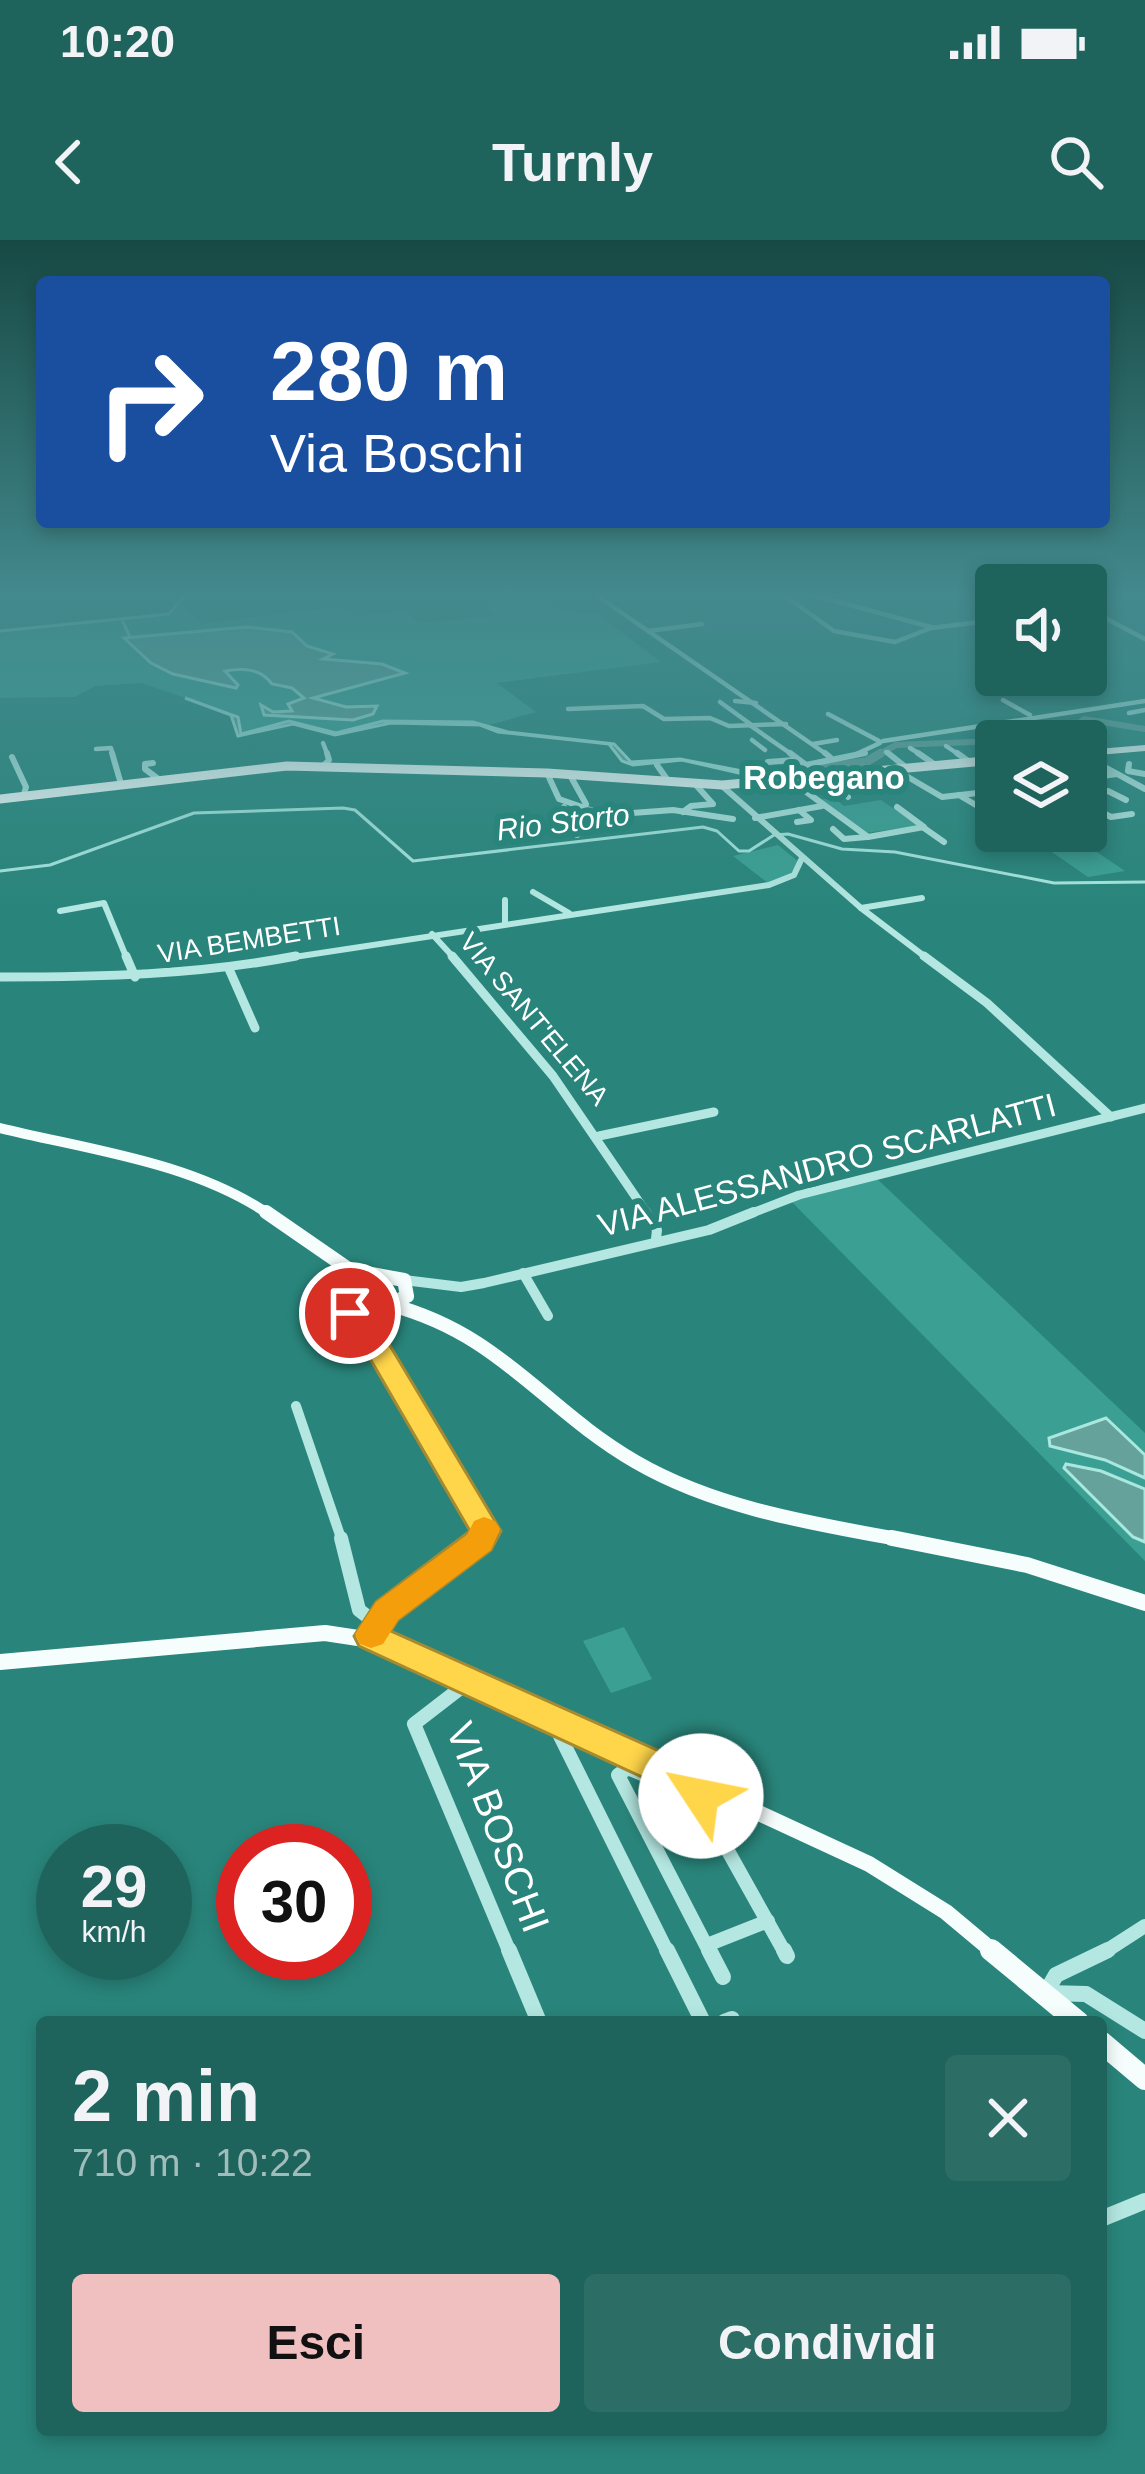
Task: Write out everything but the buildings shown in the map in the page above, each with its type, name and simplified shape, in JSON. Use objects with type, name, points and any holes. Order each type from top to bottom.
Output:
[{"type":"main road","points":[[1107,753],[1145,748]]},
{"type":"main road","points":[[0,799],[121,784],[153,770],[324,765],[721,784],[790,779],[806,771],[837,775],[975,763]]},
{"type":"main road","points":[[0,1128],[174,1170],[254,1204],[350,1270],[366,1296],[428,1316],[473,1339],[582,1425],[664,1477],[768,1514],[994,1556],[1145,1603]]},
{"type":"main road","points":[[350,1270],[382,1276],[407,1289],[428,1316]]},
{"type":"main road","points":[[366,1296],[382,1276]]},
{"type":"main road","points":[[392,1305],[407,1289]]},
{"type":"main road","name":"VIA BOSCHI","points":[[0,1662],[374,1630],[702,1794],[900,1881],[946,1912],[1071,2016]]},
{"type":"main road","points":[[1107,2047],[1145,2079]]},
{"type":"street","points":[[750,699],[830,758]]},
{"type":"street","points":[[1004,700],[1030,715]]},
{"type":"street","points":[[735,701],[756,703]]},
{"type":"street","points":[[719,702],[806,771],[830,758],[864,754],[881,741],[1030,715],[1144,704]]},
{"type":"street","points":[[1129,713],[1144,704]]},
{"type":"street","points":[[568,709],[643,706],[664,719],[710,718]]},
{"type":"street","points":[[586,708],[590,716],[600,716]]},
{"type":"street","points":[[703,710],[728,726],[756,728]]},
{"type":"street","points":[[829,714],[881,741]]},
{"type":"street","points":[[685,720],[691,730]]},
{"type":"street","points":[[733,733],[787,724]]},
{"type":"street","points":[[797,732],[814,730]]},
{"type":"street","points":[[784,751],[837,740]]},
{"type":"street","points":[[759,745],[773,742]]},
{"type":"street","points":[[322,743],[329,760],[324,765]]},
{"type":"street","points":[[946,746],[971,763]]},
{"type":"street","points":[[96,749],[111,748],[121,784]]},
{"type":"street","points":[[910,748],[937,766]]},
{"type":"street","points":[[886,752],[908,769]]},
{"type":"street","points":[[12,757],[26,787],[23,796]]},
{"type":"street","points":[[767,762],[796,759]]},
{"type":"street","points":[[1130,764],[1128,771],[1145,774]]},
{"type":"street","points":[[657,765],[669,782]]},
{"type":"street","points":[[1107,768],[1144,788]]},
{"type":"street","points":[[896,770],[942,797],[975,793]]},
{"type":"street","points":[[1107,775],[1117,774]]},
{"type":"street","points":[[548,775],[588,776]]},
{"type":"street","points":[[548,775],[560,799],[605,815],[683,812],[733,819]]},
{"type":"street","points":[[837,775],[853,790],[845,794]]},
{"type":"street","points":[[571,777],[594,819]]},
{"type":"street","points":[[790,779],[868,837]]},
{"type":"street","points":[[683,812],[691,806],[713,804],[695,784]]},
{"type":"street","points":[[721,784],[861,908],[987,1003],[1111,1117]]},
{"type":"street","points":[[1107,793],[1112,792],[1142,819]]},
{"type":"street","points":[[959,795],[975,805]]},
{"type":"street","points":[[618,804],[624,814]]},
{"type":"street","points":[[755,818],[822,806]]},
{"type":"street","points":[[564,807],[577,835]]},
{"type":"street","points":[[897,807],[944,842]]},
{"type":"street","points":[[1107,814],[1111,817],[1127,807]]},
{"type":"street","points":[[797,822],[811,820],[799,810]]},
{"type":"street","points":[[650,812],[659,826]]},
{"type":"street","points":[[571,821],[624,814]]},
{"type":"street","points":[[832,830],[844,839],[924,828]]},
{"type":"street","name":"VIA SANT'ELENA","points":[[433,934],[769,885],[794,875],[802,858]]},
{"type":"street","points":[[533,892],[569,913]]},
{"type":"street","points":[[861,908],[922,898]]},
{"type":"street","points":[[60,911],[98,900],[104,903],[135,977]]},
{"type":"street","name":"VIA SANT'ELENA","points":[[505,900],[505,922]]},
{"type":"street","name":"VIA SANT'ELENA","points":[[433,934],[491,995],[599,1136],[657,1230],[656,1239]]},
{"type":"street","name":"VIA BEMBETTI","points":[[0,976],[135,977],[230,969],[433,934]]},
{"type":"street","points":[[230,969],[255,1028]]},
{"type":"street","name":"VIA ALESSANDRO SCARLATTI","points":[[407,1289],[430,1283],[461,1287],[709,1230],[799,1195],[1145,1108]]},
{"type":"street","name":"VIA SANT'ELENA","points":[[599,1136],[714,1112]]},
{"type":"street","points":[[523,1273],[548,1316]]},
{"type":"street","points":[[296,1406],[337,1522],[359,1610],[374,1630],[387,1611],[480,1542],[485,1531],[379,1351],[351,1325],[352,1311],[366,1296]]},
{"type":"street","name":"VIA BOSCHI","points":[[471,1679],[414,1724],[536,2016]]},
{"type":"street","points":[[562,1722],[559,1734],[700,2016]]},
{"type":"street","name":"VIA BOSCHI","points":[[702,1794],[628,1768],[619,1775],[723,1977]]},
{"type":"street","points":[[702,1794],[787,1957]]},
{"type":"street","points":[[707,1945],[768,1921]]},
{"type":"street","points":[[1045,1994],[1056,1975],[1100,1955],[1145,1926]]},
{"type":"street","points":[[1045,1994],[1058,1988],[1071,1990],[1145,2031]]},
{"type":"street","points":[[1107,2217],[1145,2201]]},
{"type":"green space","points":[[190,699],[519,699],[536,712],[489,725],[383,721],[336,733],[289,721],[241,734],[238,718]]},
{"type":"green space","points":[[840,793],[846,798],[837,800],[844,806],[881,800],[919,826],[865,833],[819,801]]},
{"type":"green space","points":[[778,845],[799,862],[791,873],[768,883],[733,856]]},
{"type":"green space","points":[[1052,852],[1097,852],[1125,871],[1088,877]]},
{"type":"green space","points":[[874,1176],[1145,1433],[1145,1561],[788,1198]]},
{"type":"green space","points":[[624,1627],[652,1679],[611,1693],[583,1641]]},
{"type":"water","points":[[188,699],[238,717],[241,734],[289,721],[336,733],[383,721],[473,722],[508,732],[614,744],[631,762],[680,759],[758,774],[802,771],[752,776],[682,760],[633,765],[622,761],[609,744],[498,732],[480,725],[391,723],[335,735],[293,724],[238,736],[231,715]]},
{"type":"water","points":[[318,699],[346,707],[377,706],[373,714],[353,720],[264,715],[261,705],[273,712],[292,711],[288,704]]},
{"type":"water","points":[[1106,1418],[1145,1455],[1145,1478],[1105,1460],[1050,1446],[1049,1438]]},
{"type":"water","points":[[1066,1464],[1101,1471],[1145,1489],[1145,1542],[1133,1537],[1064,1468]]},
{"type":"waterway","points":[[1083,720],[1090,720]]},
{"type":"waterway","points":[[1107,723],[1145,729]]},
{"type":"waterway","points":[[876,756],[896,745],[975,742]]},
{"type":"waterway","points":[[876,756],[881,753]]},
{"type":"waterway","points":[[793,771],[866,762],[876,756]]},
{"type":"waterway","name":"Rio Storto","points":[[0,871],[50,865],[194,813],[343,808],[355,810],[413,861],[703,827],[717,831],[739,851],[749,851],[774,835],[788,834],[842,849],[895,852],[1054,883],[1145,882]]},
{"type":"slow traffic","points":[[371,1634],[387,1611],[480,1542],[484,1529]]},
{"type":"district","name":"Robegano","points":[[824,777]]},
{"type":"route","points":[[350,1313],[349,1322],[379,1351],[485,1531],[480,1542],[387,1611],[370,1636],[704,1789],[701,1796]]}]
